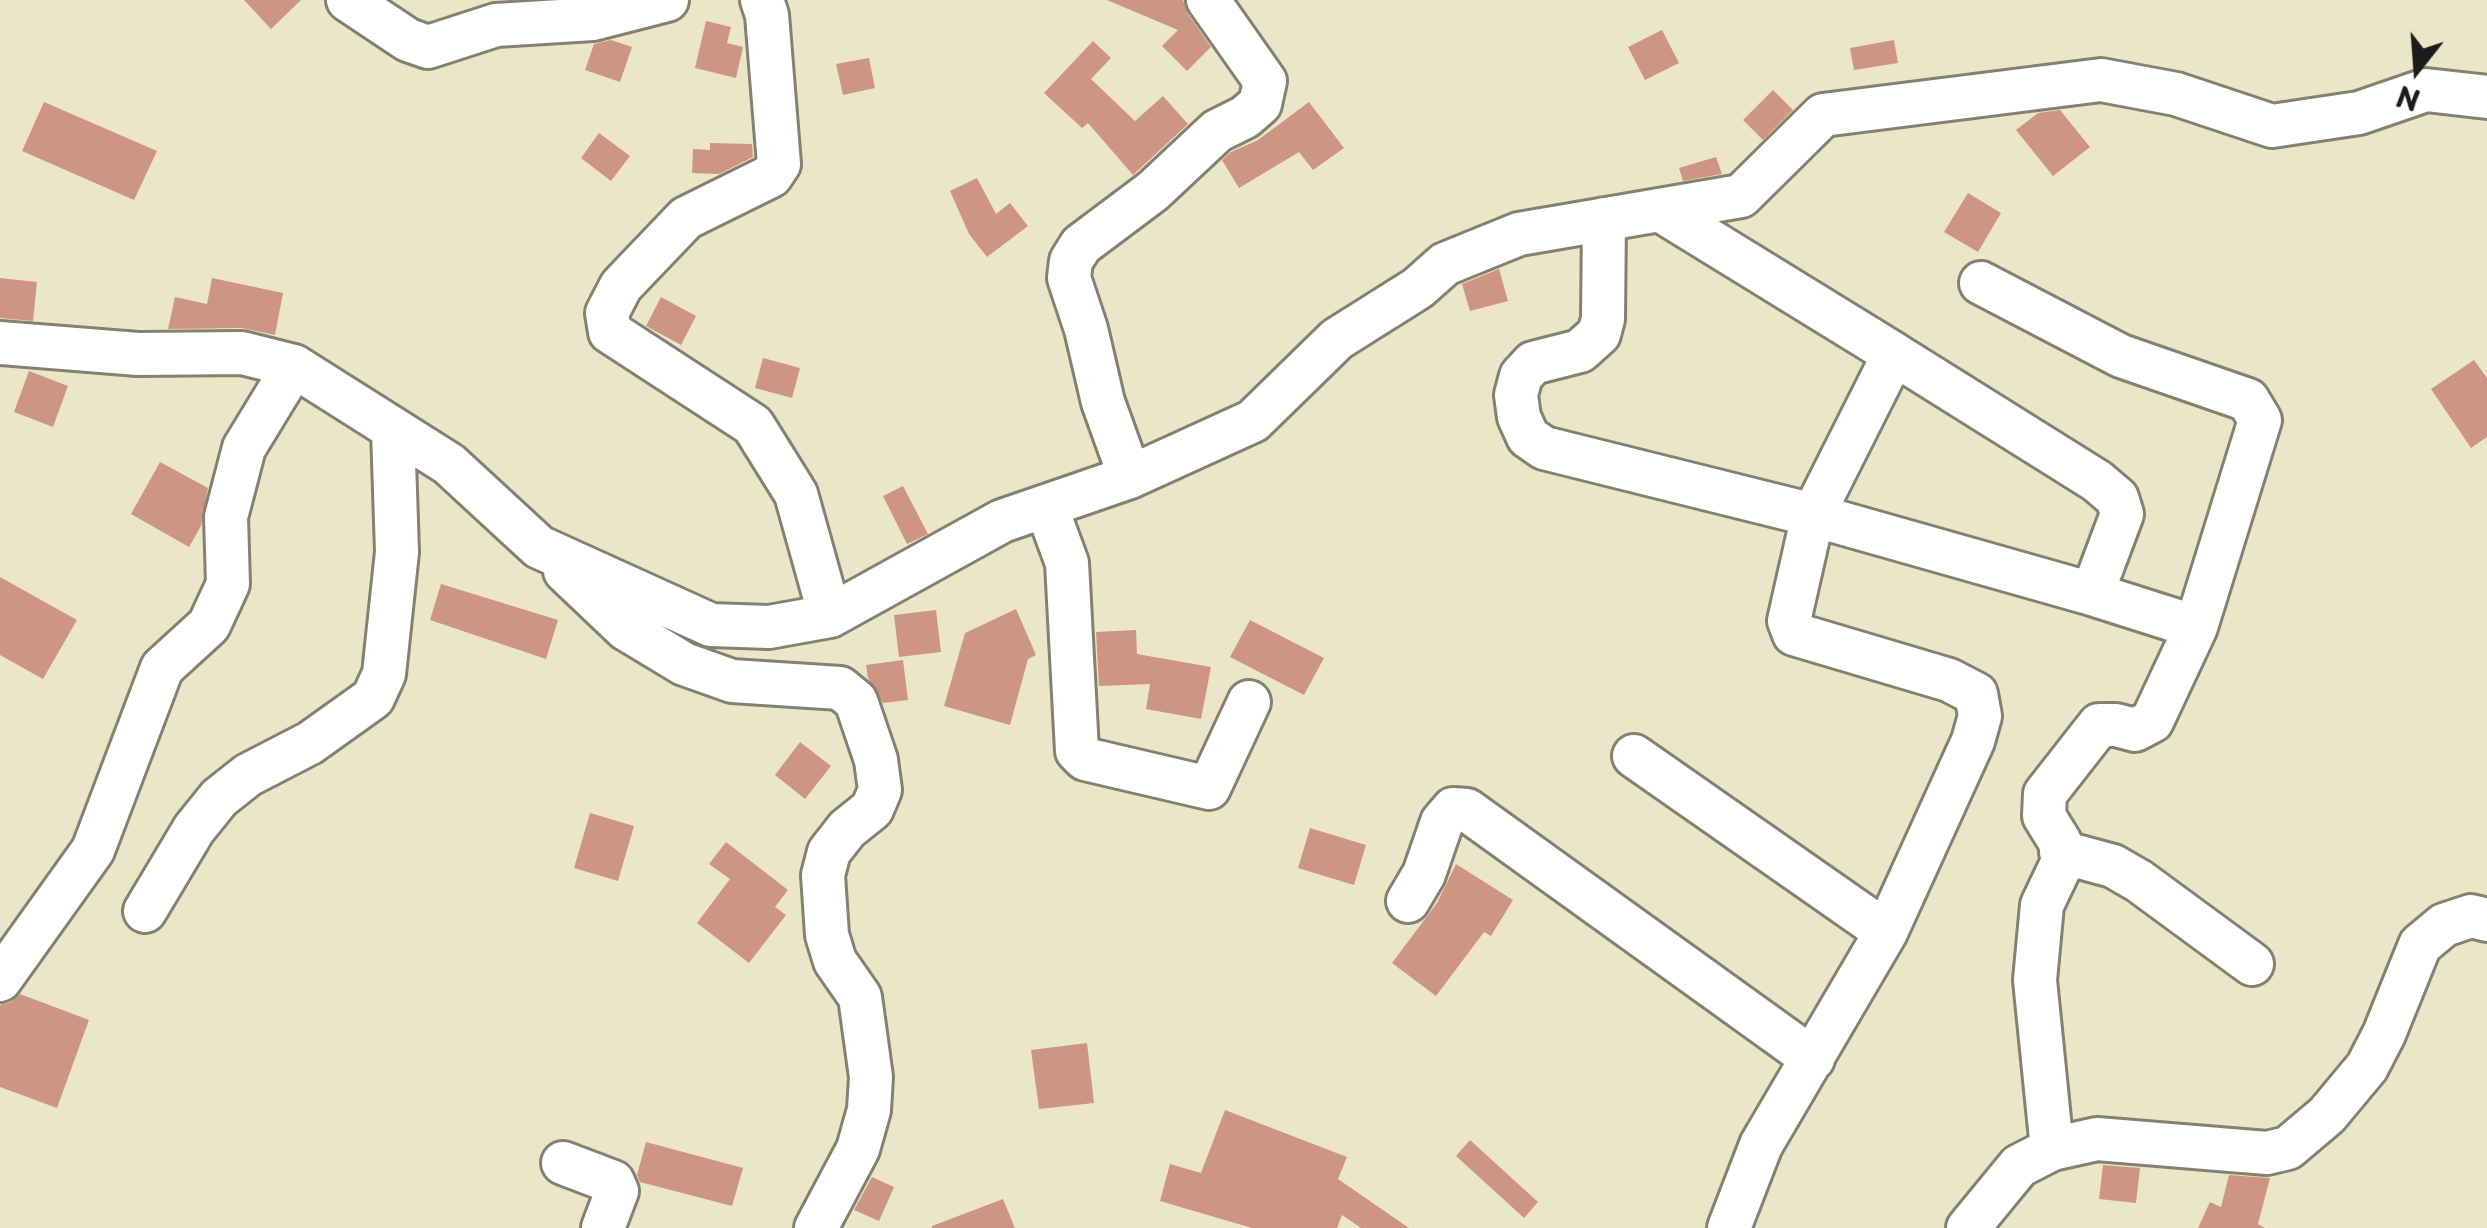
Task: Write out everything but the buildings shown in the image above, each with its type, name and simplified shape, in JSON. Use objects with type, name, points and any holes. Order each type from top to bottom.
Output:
[{"type":"street","points":[[348,0],[408,40],[428,47],[496,24],[593,18],[667,0]]},
{"type":"street","points":[[762,0],[767,15],[779,164],[771,176],[686,218],[620,286],[607,313],[610,332],[753,425],[796,494],[830,616]]},
{"type":"street","points":[[1130,477],[1103,402],[1069,278],[1071,261],[1082,245],[1153,191],[1217,131],[1245,117],[1260,104],[1265,81],[1208,0]]},
{"type":"street","points":[[539,546],[711,625],[769,627],[830,616],[1002,521],[1130,477],[1253,422],[1337,339],[1418,288],[1445,264],[1520,234],[1741,196],[1823,115],[2101,80],[2176,94],[2272,126],[2358,114],[2426,90],[2487,97]]},
{"type":"street","points":[[1660,210],[2097,481],[2117,498],[2122,514],[2092,594]]},
{"type":"street","points":[[1604,220],[1603,319],[1599,334],[1580,351],[1533,364],[1521,376],[1516,394],[1519,417],[1528,437],[1544,448],[1812,516],[2196,627]]},
{"type":"street","points":[[1981,283],[2120,356],[2248,400],[2260,420],[2196,627],[2152,721],[2135,730],[2100,725],[2044,794],[2044,816],[2060,842],[2062,861],[2042,905],[2035,980],[2052,1149]]},
{"type":"street","points":[[0,343],[138,354],[242,353],[294,366],[449,464],[626,629],[684,664],[732,681],[840,688],[856,700],[876,760],[880,790],[872,809],[847,829],[829,852],[823,876],[826,935],[835,961],[860,997],[871,1076],[870,1110],[858,1149],[816,1228]]},
{"type":"street","points":[[1728,1228],[1761,1145],[1886,932],[1973,741],[1980,716],[1976,694],[1949,680],[1794,634],[1788,621],[1812,516],[1894,354]]},
{"type":"street","points":[[0,980],[93,850],[162,668],[209,625],[228,584],[226,517],[244,448],[294,366]]},
{"type":"street","points":[[145,911],[194,828],[219,798],[248,775],[310,743],[373,698],[384,674],[397,552],[394,430]]},
{"type":"street","points":[[1046,506],[1067,563],[1077,751],[1084,759],[1209,788],[1249,702]]},
{"type":"street","points":[[1634,756],[1886,932]]},
{"type":"street","points":[[1408,900],[1424,874],[1442,822],[1453,808],[1468,810],[1813,1059]]},
{"type":"street","points":[[2061,852],[2113,866],[2139,880],[2252,964]]},
{"type":"street","points":[[1968,1228],[2019,1166],[2052,1149],[2096,1140],[2268,1153],[2288,1148],[2328,1115],[2367,1067],[2420,944],[2444,925],[2471,916],[2487,920]]},
{"type":"street","points":[[563,1163],[613,1182],[618,1191],[604,1228]]}]
